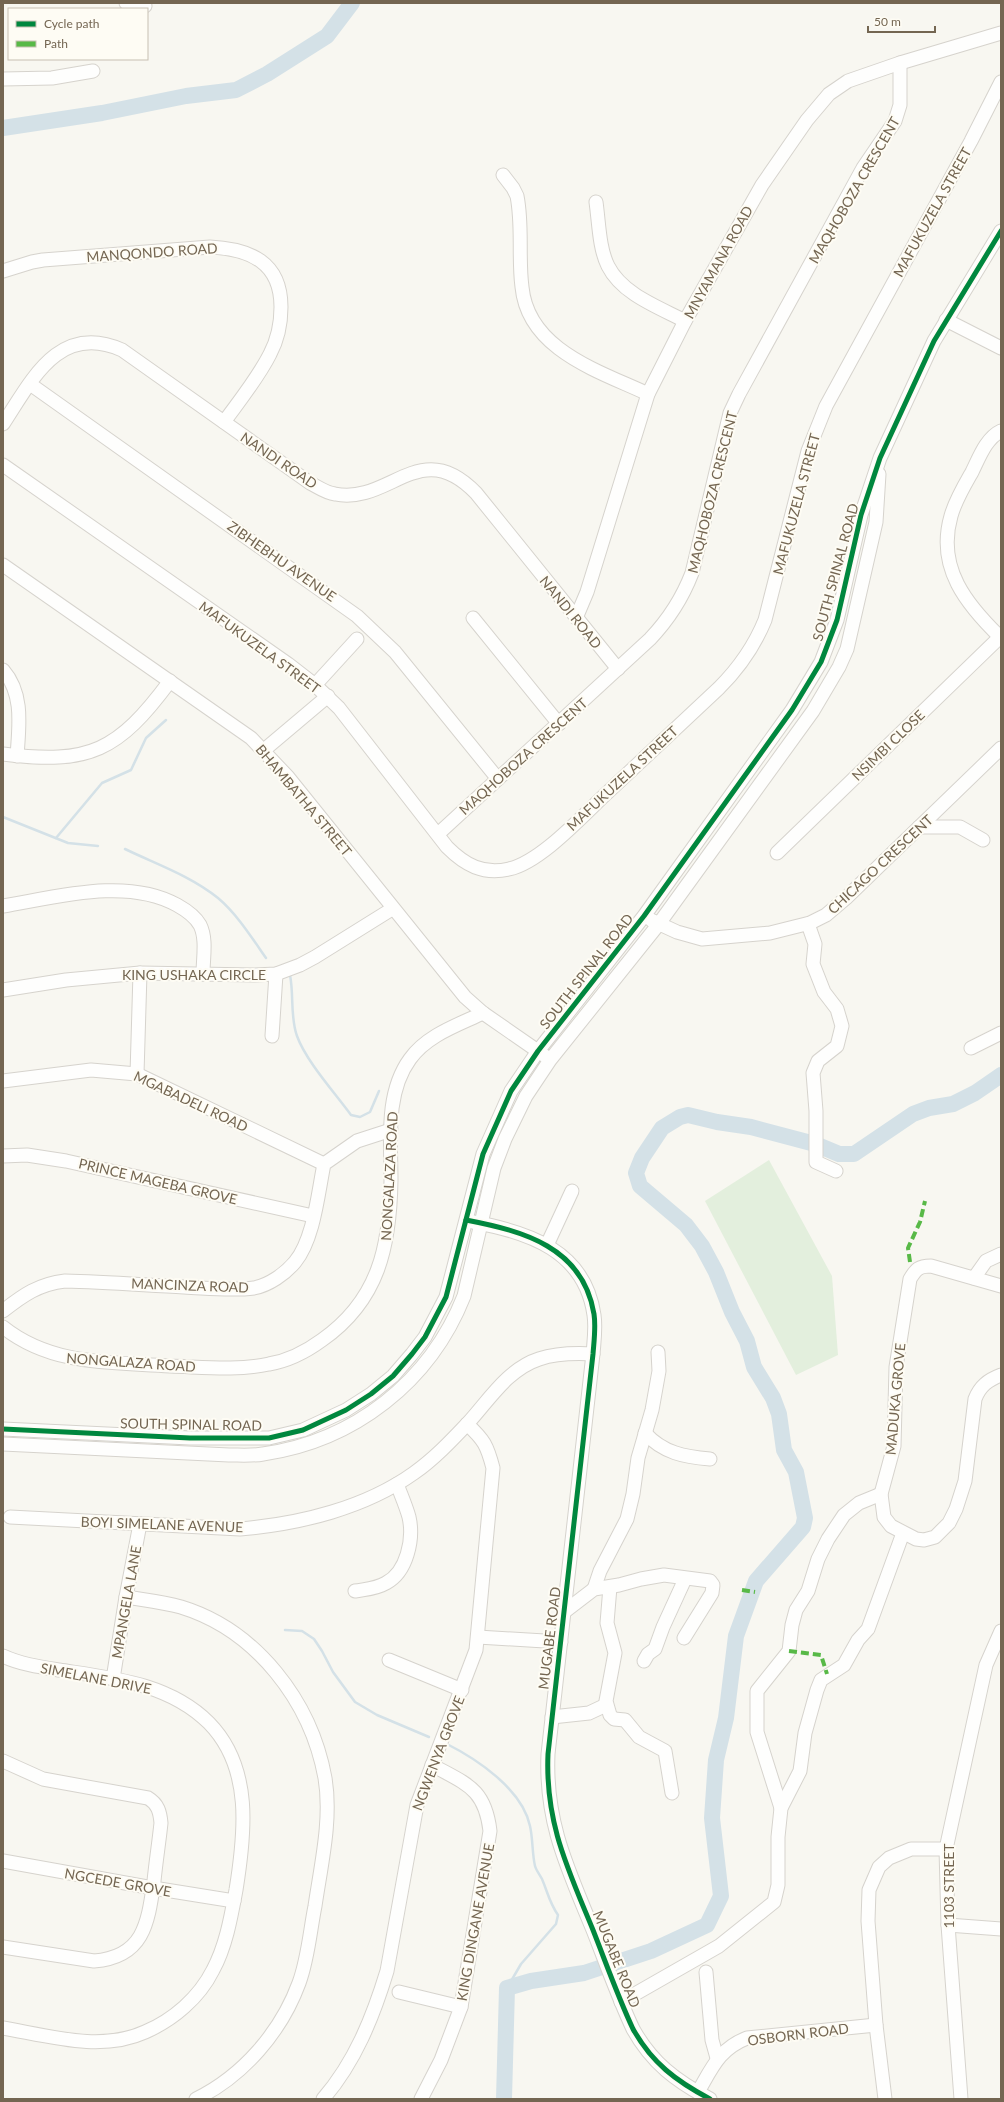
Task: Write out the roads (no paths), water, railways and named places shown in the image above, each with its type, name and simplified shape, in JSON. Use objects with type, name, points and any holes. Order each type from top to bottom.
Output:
[{"type":"street","points":[[126,3],[145,6]]},
{"type":"street","name":"MNYAMANA ROAD","points":[[576,618],[586,592],[648,394],[684,321],[762,185],[783,152],[816,108],[829,94],[848,81],[900,63],[1001,33]]},
{"type":"street","name":"MAQHOBOZA CRESCENT","points":[[438,834],[559,724],[664,625],[686,590],[698,552],[730,413],[863,168],[895,121],[900,105],[900,63]]},
{"type":"street","points":[[3,79],[52,78],[93,71]]},
{"type":"street","name":"MAFUKUZELA STREET","points":[[3,465],[288,664],[328,696],[458,858],[476,868],[498,871],[509,869],[528,862],[547,848],[719,688],[745,659],[752,648],[765,620],[808,451],[818,424],[971,141],[1001,82]]},
{"type":"street","points":[[503,175],[514,188],[517,196],[523,301],[534,324],[542,334],[563,352],[583,364],[648,394]]},
{"type":"street","points":[[596,202],[604,251],[608,265],[615,276],[635,294],[684,321]]},
{"type":"street","name":"SOUTH SPINAL ROAD","points":[[3,1429],[190,1438],[254,1439],[288,1434],[320,1423],[346,1410],[371,1394],[392,1376],[425,1337],[446,1297],[483,1154],[501,1112],[522,1074],[644,916],[792,710],[821,662],[837,620],[861,515],[880,458],[919,371],[946,320],[1001,231]]},
{"type":"street","name":"MANQONDO ROAD","points":[[3,271],[43,260],[210,247],[236,249],[258,259],[265,265],[277,281],[281,303],[279,331],[270,354],[259,373],[224,422]]},
{"type":"street","points":[[946,320],[1001,348]]},
{"type":"street","name":"NANDI ROAD","points":[[3,424],[46,362],[66,348],[86,343],[104,344],[122,350],[310,483],[334,494],[360,494],[410,474],[431,469],[450,472],[476,492],[618,669]]},
{"type":"street","name":"ZIBHEBHU AVENUE","points":[[30,384],[358,616],[395,652],[498,779]]},
{"type":"street","points":[[1000,638],[969,605],[958,588],[948,551],[948,533],[951,516],[960,495],[988,443],[995,434],[1001,431]]},
{"type":"street","name":"SOUTH SPINAL ROAD","points":[[3,1444],[229,1455],[262,1454],[294,1448],[320,1440],[344,1429],[385,1404],[418,1373],[446,1334],[456,1316],[464,1296],[471,1272],[489,1186],[505,1139],[526,1096],[550,1060],[658,925],[813,710],[839,667],[850,634],[876,522],[880,458]]},
{"type":"street","name":"BHAMBATHA STREET","points":[[3,565],[251,738],[288,777],[458,990],[483,1013],[550,1060]]},
{"type":"street","points":[[473,618],[559,724]]},
{"type":"street","name":"NSIMBI CLOSE","points":[[777,854],[1000,638]]},
{"type":"street","points":[[315,685],[357,639]]},
{"type":"street","points":[[3,670],[13,685],[19,705],[17,756]]},
{"type":"street","points":[[3,754],[42,758],[72,756],[87,753],[113,742],[134,726],[170,682]]},
{"type":"street","points":[[264,750],[328,696]]},
{"type":"street","name":"CHICAGO CRESCENT","points":[[644,916],[658,925],[686,936],[702,939],[770,933],[808,924],[826,915],[846,898],[1001,748]]},
{"type":"street","points":[[919,828],[960,827],[983,840]]},
{"type":"street","points":[[3,906],[90,893],[135,891],[157,896],[186,910],[199,924],[204,940],[203,974]]},
{"type":"street","name":"KING USHAKA CIRCLE","points":[[3,990],[66,980],[140,973],[276,974],[300,966],[392,909]]},
{"type":"street","points":[[808,924],[815,944],[813,964],[824,992],[837,1009],[842,1026],[837,1046],[818,1061],[814,1068],[812,1079],[816,1111],[816,1160],[818,1164],[836,1171]]},
{"type":"street","points":[[137,1074],[140,973]]},
{"type":"street","points":[[272,1036],[276,974]]},
{"type":"street","name":"NONGALAZA ROAD","points":[[3,1327],[31,1346],[52,1354],[96,1362],[242,1368],[271,1364],[304,1351],[343,1325],[367,1294],[380,1265],[385,1250],[390,1203],[390,1130],[394,1097],[409,1060],[430,1039],[483,1013]]},
{"type":"street","points":[[971,1048],[1001,1033]]},
{"type":"street","name":"MGABADELI ROAD","points":[[3,1081],[91,1070],[137,1074],[324,1164]]},
{"type":"street","points":[[324,1164],[361,1139],[390,1130]]},
{"type":"street","name":"PRINCE MAGEBA GROVE","points":[[3,1156],[33,1156],[66,1161],[313,1216]]},
{"type":"street","name":"MANCINZA ROAD","points":[[3,1311],[32,1289],[53,1282],[65,1281],[220,1289],[254,1288],[265,1284],[281,1275],[295,1262],[304,1248],[313,1216],[324,1164]]},
{"type":"street","points":[[547,1245],[572,1191]]},
{"type":"street","name":"MUGABE ROAD","points":[[466,1220],[523,1234],[547,1245],[572,1263],[586,1289],[594,1314],[593,1354],[552,1717],[548,1786],[553,1823],[563,1859],[633,2029],[648,2054],[681,2083],[710,2099]]},
{"type":"street","points":[[1001,1254],[986,1260],[974,1278],[1001,1286]]},
{"type":"street","name":"MADUKA GROVE","points":[[974,1278],[943,1269],[922,1266],[916,1270],[910,1279],[896,1367],[894,1446],[881,1494],[884,1517],[891,1526],[903,1533],[924,1540],[935,1537],[949,1524],[956,1509],[965,1481],[971,1415],[978,1390],[988,1380],[1001,1375]]},
{"type":"street","points":[[594,1589],[600,1571],[627,1519],[633,1494],[638,1458],[651,1418],[658,1378],[658,1352]]},
{"type":"street","name":"BOYI SIMELANE AVENUE","points":[[10,1517],[224,1528],[271,1525],[336,1510],[368,1498],[397,1484],[426,1464],[467,1424],[506,1379],[528,1364],[538,1359],[562,1354],[593,1354]]},
{"type":"street","name":"NGWENYA GROVE","points":[[323,2099],[352,2058],[382,1988],[387,1971],[413,1821],[423,1784],[462,1690],[472,1662],[478,1637],[492,1468],[488,1451],[483,1440],[467,1424]]},
{"type":"street","points":[[645,1433],[657,1445],[678,1455],[710,1459]]},
{"type":"street","points":[[355,1590],[378,1587],[386,1583],[394,1577],[404,1562],[410,1529],[409,1516],[397,1484]]},
{"type":"street","points":[[781,1808],[757,1732],[758,1691],[789,1650],[792,1625],[796,1610],[808,1591],[818,1559],[828,1539],[844,1515],[859,1503],[881,1494]]},
{"type":"street","name":"MPANGELA LANE","points":[[113,1679],[126,1597],[140,1524]]},
{"type":"street","points":[[621,2002],[719,1946],[774,1902],[778,1885],[778,1837],[781,1808],[800,1771],[805,1733],[821,1680],[827,1674],[840,1669],[858,1640],[868,1630],[903,1533]]},
{"type":"street","points":[[564,1612],[594,1589],[610,1587],[659,1575],[710,1581],[714,1587],[712,1593],[684,1638]]},
{"type":"street","points":[[644,1661],[648,1654],[655,1649],[663,1626],[685,1579]]},
{"type":"street","points":[[610,1587],[608,1623],[615,1653],[606,1695],[606,1705],[614,1719],[625,1720],[640,1737],[665,1751],[672,1793]]},
{"type":"street","points":[[126,1597],[182,1608],[218,1624],[247,1642],[268,1662],[294,1697],[309,1724],[325,1778],[327,1804],[325,1838],[306,1954],[299,1982],[287,2010],[270,2036],[251,2058],[227,2079],[208,2093],[196,2099]]},
{"type":"street","name":"1103 STREET","points":[[961,2099],[948,1925],[946,1849],[986,1665],[1001,1631]]},
{"type":"street","points":[[478,1637],[561,1642]]},
{"type":"street","name":"SIMELANE DRIVE","points":[[3,1656],[39,1667],[141,1684],[179,1700],[210,1724],[224,1742],[240,1779],[244,1808],[242,1852],[228,1930],[213,1970],[203,1986],[189,2002],[161,2024],[143,2033],[127,2038],[93,2042],[3,2028]]},
{"type":"street","points":[[389,1660],[462,1690]]},
{"type":"street","points":[[552,1717],[589,1713],[606,1705]]},
{"type":"street","points":[[3,1761],[43,1779],[138,1796],[153,1801],[160,1814],[161,1823],[153,1888],[144,1929],[138,1940],[122,1955],[108,1960],[94,1961],[3,1947]]},
{"type":"street","name":"KING DINGANE AVENUE","points":[[420,2099],[441,2060],[460,2006],[489,1840],[489,1817],[477,1792],[432,1765]]},
{"type":"street","points":[[886,2099],[876,2025],[868,1921],[868,1898],[873,1878],[884,1863],[899,1853],[912,1849],[946,1849]]},
{"type":"street","name":"NGCEDE GROVE","points":[[3,1861],[153,1888],[234,1900]]},
{"type":"street","points":[[948,1925],[1001,1929]]},
{"type":"street","points":[[706,1972],[712,2040],[717,2058]]},
{"type":"street","points":[[399,1992],[460,2006]]},
{"type":"street","name":"OSBORN ROAD","points":[[698,2092],[717,2058],[734,2043],[747,2038],[876,2025]]},
{"type":"waterway","points":[[3,128],[102,113],[186,96],[236,90],[267,74],[327,36],[352,3]]},
{"type":"waterway","points":[[56,838],[102,783],[131,770],[146,738],[166,720]]},
{"type":"waterway","points":[[3,817],[68,843],[98,846]]},
{"type":"waterway","points":[[125,849],[173,871],[208,890],[225,904],[238,919],[266,958]]},
{"type":"waterway","points":[[290,975],[293,1014],[297,1036],[307,1056],[329,1087],[351,1115],[360,1117],[370,1112],[379,1091]]},
{"type":"waterway","points":[[504,2099],[507,1988],[531,1981],[584,1973],[651,1951],[707,1925],[721,1896],[712,1818],[716,1760],[726,1718],[736,1636],[756,1581],[803,1527],[805,1518],[796,1472],[784,1450],[779,1414],[773,1398],[754,1367],[747,1341],[732,1312],[716,1272],[702,1246],[686,1225],[640,1186],[636,1173],[642,1158],[662,1128],[680,1117],[688,1115],[717,1122],[751,1127],[815,1144],[839,1154],[854,1154],[913,1114],[929,1108],[953,1104],[975,1093],[1001,1075]]},
{"type":"waterway","points":[[285,1630],[302,1631],[314,1639],[333,1672],[355,1702],[377,1715],[429,1737]]},
{"type":"waterway","points":[[445,1743],[484,1767],[508,1788],[518,1800],[525,1812],[530,1826],[533,1856],[536,1868],[558,1915],[556,1924],[521,1964],[507,1988]]}]
